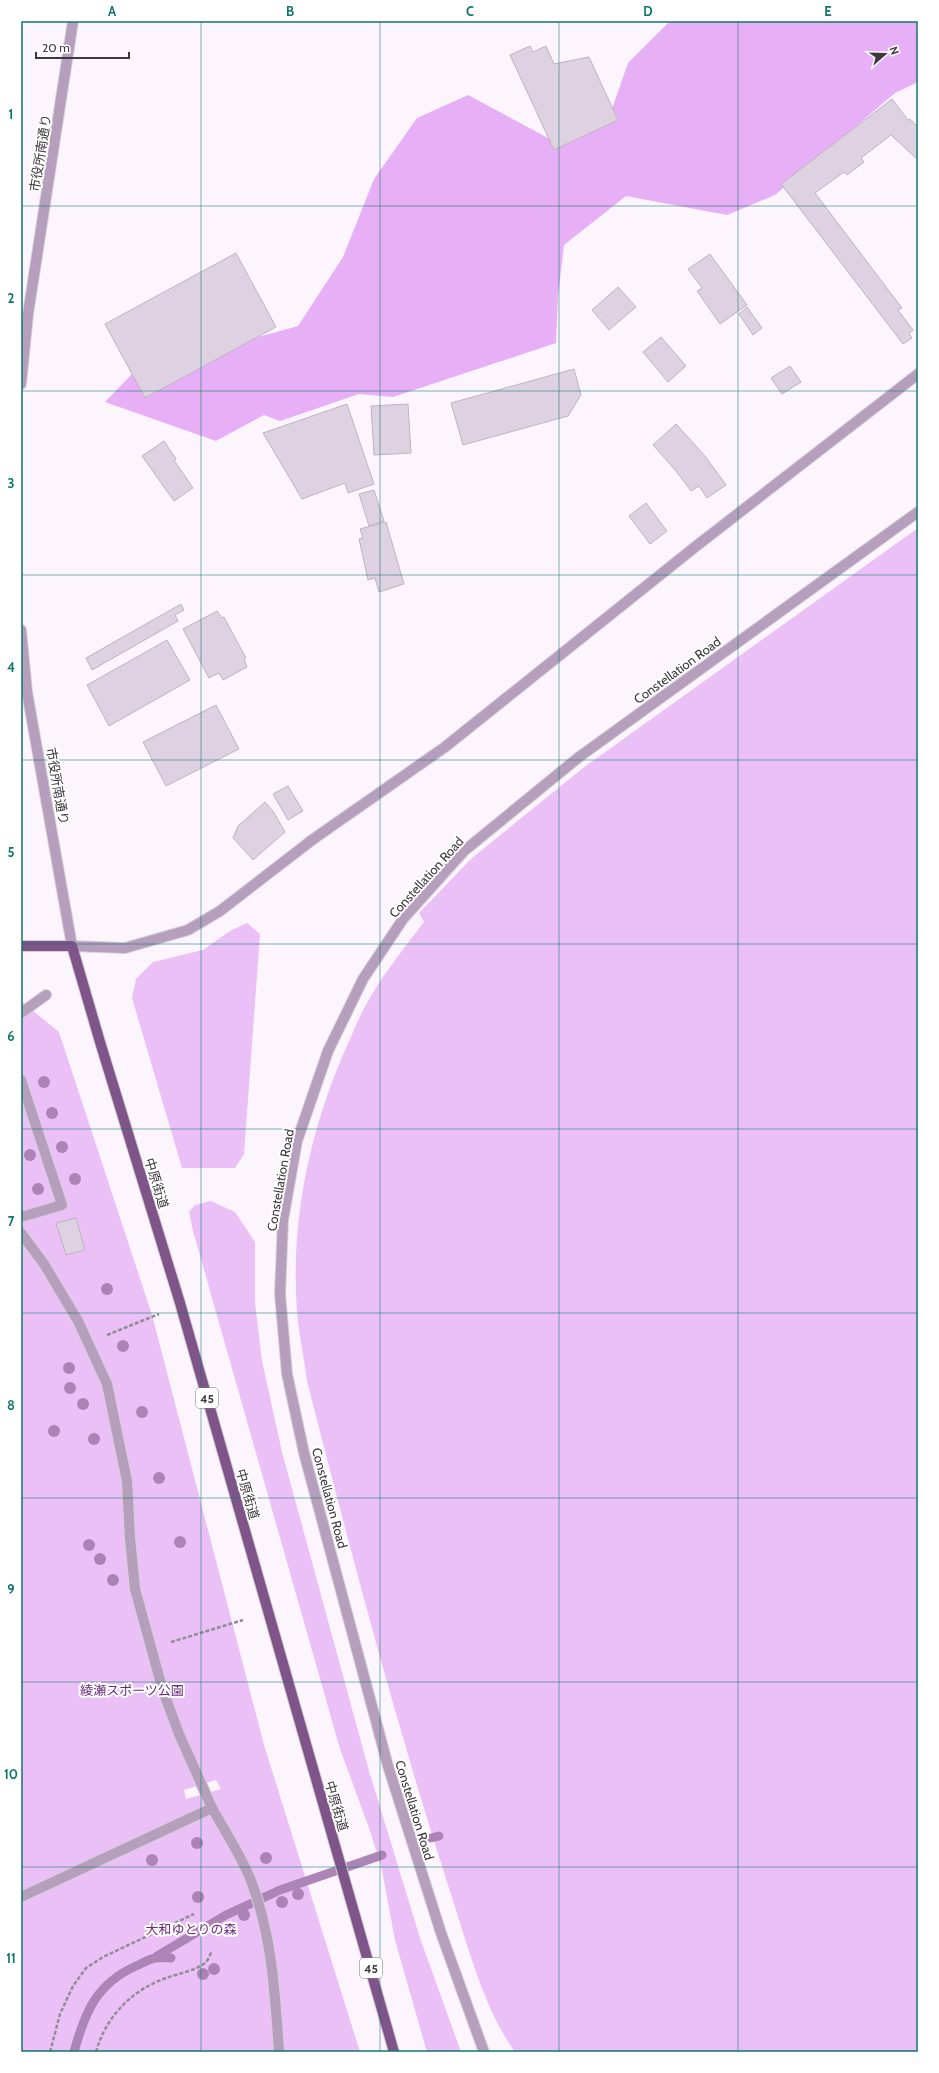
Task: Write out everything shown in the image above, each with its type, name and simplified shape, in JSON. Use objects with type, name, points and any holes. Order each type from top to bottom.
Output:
[{"type":"main road","points":[[21,946],[72,946]]},
{"type":"main road","name":"中原街道","points":[[72,946],[180,1303],[394,2052]]},
{"type":"street","name":"市役所南通り","points":[[21,384],[28,314],[73,21]]},
{"type":"street","points":[[72,946],[125,948],[188,930],[220,911],[312,840],[445,747],[695,547],[918,374]]},
{"type":"street","name":"Constellation Road","points":[[484,2052],[441,1933],[388,1766],[304,1453],[287,1374],[280,1294],[283,1220],[297,1141],[328,1051],[362,979],[403,918],[464,851],[579,757],[918,512]]},
{"type":"street","name":"市役所南通り","points":[[21,630],[27,692],[72,946]]},
{"type":"street","points":[[21,1012],[46,995]]},
{"type":"street","points":[[21,1080],[62,1205],[21,1217]]},
{"type":"street","points":[[21,1233],[44,1264],[88,1343],[107,1384],[120,1436],[127,1481],[135,1589],[150,1648],[179,1734],[212,1808],[249,1877],[264,1922],[273,1972],[279,2052]]},
{"type":"street","points":[[21,1897],[107,1855],[212,1808]]},
{"type":"path","points":[[88,1343],[159,1314]]},
{"type":"path","points":[[150,1648],[244,1620]]},
{"type":"path","points":[[50,2052],[60,2014],[73,1986],[86,1968],[103,1957],[194,1914]]},
{"type":"path","points":[[96,2052],[99,2040],[112,2016],[122,2004],[144,1987],[206,1962],[212,1951]]},
{"type":"green space","points":[[918,528],[918,2052],[515,2052],[493,2013],[475,1970],[428,1820],[373,1633],[307,1381],[297,1312],[297,1242],[300,1207],[314,1138],[336,1071],[358,1021],[373,992],[401,951],[424,922],[419,913],[472,858],[583,768]]},
{"type":"green space","points":[[247,923],[260,934],[244,1154],[235,1168],[182,1168],[132,998],[136,979],[153,962],[203,950],[230,931]]},
{"type":"green space","name":"綾瀬スポーツ公園","points":[[21,1001],[59,1032],[152,1315],[264,1745],[360,2052],[21,2052]],"holes":[[[216,1780],[221,1789],[186,1799],[184,1790]]]},
{"type":"green space","points":[[211,1201],[235,1212],[255,1242],[255,1303],[262,1361],[282,1452],[369,1771],[420,1938],[461,2052],[427,2052],[395,1940],[381,1865],[340,1749],[193,1231],[189,1212],[195,1205]]},
{"type":"shaded area","points":[[670,21],[918,21],[918,82],[895,93],[775,195],[727,215],[626,196],[564,245],[558,296],[556,343],[393,397],[359,394],[280,421],[264,415],[216,441],[105,402],[153,352],[240,342],[298,326],[343,257],[374,179],[417,118],[468,95],[561,145],[612,109],[628,63]]},
{"type":"building","points":[[530,46],[533,52],[546,46],[554,64],[589,57],[618,120],[554,150],[510,55]]},
{"type":"building","points":[[892,99],[908,120],[910,119],[918,127],[918,160],[891,135],[861,158],[864,162],[847,175],[844,172],[815,193],[902,308],[898,310],[913,330],[909,333],[912,338],[903,344],[781,184]]},
{"type":"building","points":[[236,253],[276,327],[145,398],[105,324]]},
{"type":"building","points":[[710,254],[747,305],[720,324],[697,291],[702,288],[688,269]]},
{"type":"building","points":[[618,287],[636,307],[609,330],[592,310]]},
{"type":"building","points":[[747,307],[762,328],[753,335],[739,314]]},
{"type":"building","points":[[661,337],[686,366],[668,382],[643,352]]},
{"type":"building","points":[[790,366],[801,382],[782,394],[771,378]]},
{"type":"building","points":[[574,369],[581,395],[568,416],[463,445],[451,403]]},
{"type":"building","points":[[347,404],[374,484],[348,493],[345,483],[302,499],[263,433]]},
{"type":"building","points":[[408,404],[411,453],[374,455],[371,406]]},
{"type":"building","points":[[676,424],[705,456],[726,485],[707,498],[699,486],[691,491],[653,445]]},
{"type":"building","points":[[164,441],[176,459],[174,460],[193,488],[174,501],[142,456]]},
{"type":"building","points":[[374,490],[384,521],[369,526],[359,494]]},
{"type":"building","points":[[646,503],[667,531],[650,544],[629,516]]},
{"type":"building","points":[[386,522],[404,584],[379,592],[375,578],[368,580],[359,539],[363,538],[360,529]]},
{"type":"building","points":[[181,604],[184,610],[175,615],[178,621],[92,670],[86,658]]},
{"type":"building","points":[[217,611],[222,618],[224,617],[246,658],[244,659],[247,667],[223,680],[219,673],[209,678],[183,629]]},
{"type":"building","points":[[167,640],[190,680],[109,726],[87,685]]},
{"type":"building","points":[[216,705],[239,749],[166,786],[143,742]]},
{"type":"building","points":[[288,786],[303,811],[288,820],[273,794]]},
{"type":"building","points":[[265,802],[273,811],[285,832],[253,860],[233,838],[238,826]]},
{"type":"building","points":[[76,1218],[85,1250],[66,1255],[56,1223]]},
{"type":"waterway","points":[[431,1838],[439,1836]]},
{"type":"waterway","points":[[157,1956],[226,1915],[280,1890],[382,1855]]},
{"type":"waterway","points":[[74,2052],[88,2012],[94,2001],[111,1981],[122,1973],[149,1960],[161,1957],[171,1958]]},
{"type":"park label","name":"大和ゆとりの森","points":[[191,1929]]}]
